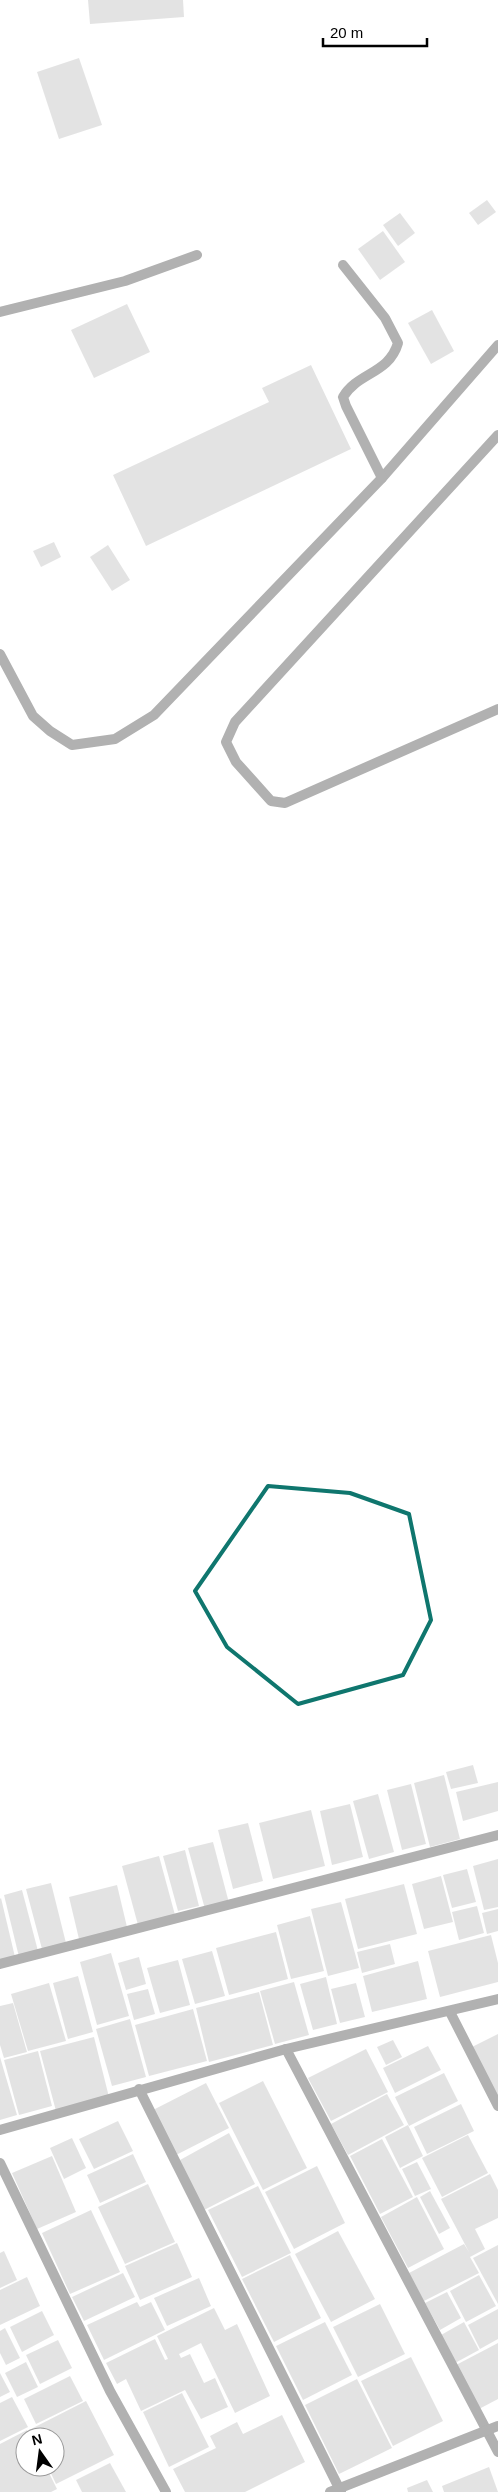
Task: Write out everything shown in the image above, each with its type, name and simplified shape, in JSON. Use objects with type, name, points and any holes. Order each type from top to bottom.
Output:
[{"type":"street","points":[[0,312],[125,281],[197,254]]},
{"type":"street","points":[[343,265],[385,318],[398,344],[394,356],[386,365],[348,388],[344,397],[346,406],[382,478]]},
{"type":"street","points":[[0,654],[33,716],[50,731],[72,745],[115,739],[154,716],[382,478],[498,345]]},
{"type":"street","points":[[498,435],[235,722],[226,742],[236,762],[271,801],[285,803],[498,709]]},
{"type":"street","points":[[0,1964],[498,1836]]},
{"type":"street","points":[[0,2130],[286,2049],[450,2012],[498,1999]]},
{"type":"street","points":[[450,2012],[498,2106]]},
{"type":"street","points":[[286,2049],[498,2452]]},
{"type":"street","points":[[139,2090],[337,2491],[498,2426]]},
{"type":"street","points":[[0,2163],[110,2391],[166,2492]]},
{"type":"highlighted area","points":[[268,1486],[350,1493],[409,1514],[431,1620],[403,1675],[298,1704],[227,1647],[195,1591]]},
{"type":"building","points":[[88,0],[183,0],[184,17],[90,24]]},
{"type":"building","points":[[79,58],[102,125],[59,139],[37,72]]},
{"type":"building","points":[[487,200],[496,212],[478,225],[469,213]]},
{"type":"building","points":[[400,213],[415,233],[398,246],[383,225]]},
{"type":"building","points":[[383,231],[405,262],[380,280],[358,249]]},
{"type":"building","points":[[127,304],[150,352],[94,378],[71,330]]},
{"type":"building","points":[[432,310],[454,351],[431,364],[408,323]]},
{"type":"building","points":[[311,365],[351,449],[146,546],[113,475],[269,402],[262,388]]},
{"type":"building","points":[[54,542],[61,557],[41,567],[33,551]]},
{"type":"building","points":[[108,545],[130,580],[112,591],[90,557]]},
{"type":"building","points":[[473,1765],[478,1783],[451,1789],[446,1772]]},
{"type":"building","points":[[444,1775],[460,1839],[430,1847],[414,1783]]},
{"type":"building","points":[[498,1782],[498,1811],[463,1821],[456,1792]]},
{"type":"building","points":[[411,1784],[426,1844],[402,1850],[387,1790]]},
{"type":"building","points":[[378,1794],[394,1852],[369,1859],[353,1801]]},
{"type":"building","points":[[350,1804],[363,1857],[332,1865],[320,1811]]},
{"type":"building","points":[[311,1810],[325,1866],[273,1879],[259,1823]]},
{"type":"building","points":[[248,1823],[263,1881],[233,1889],[218,1830]]},
{"type":"building","points":[[213,1842],[229,1903],[205,1909],[188,1848]]},
{"type":"building","points":[[185,1850],[199,1906],[178,1911],[163,1856]]},
{"type":"building","points":[[159,1856],[175,1915],[138,1925],[122,1866]]},
{"type":"building","points":[[498,1859],[498,1907],[484,1910],[473,1866]]},
{"type":"building","points":[[467,1869],[476,1902],[452,1908],[443,1875]]},
{"type":"building","points":[[441,1876],[453,1922],[424,1929],[412,1884]]},
{"type":"building","points":[[51,1883],[66,1943],[42,1949],[26,1889]]},
{"type":"building","points":[[404,1884],[417,1934],[358,1949],[345,1899]]},
{"type":"building","points":[[117,1885],[127,1927],[79,1939],[69,1897]]},
{"type":"building","points":[[22,1890],[38,1951],[19,1957],[4,1895]]},
{"type":"building","points":[[0,1899],[15,1957],[0,1960]]},
{"type":"building","points":[[341,1902],[359,1968],[328,1976],[311,1909]]},
{"type":"building","points":[[477,1906],[484,1933],[459,1940],[452,1912]]},
{"type":"building","points":[[498,1909],[498,1931],[487,1934],[482,1913]]},
{"type":"building","points":[[310,1916],[324,1971],[291,1979],[277,1925]]},
{"type":"building","points":[[276,1932],[288,1979],[229,1995],[216,1948]]},
{"type":"building","points":[[491,1935],[498,1963],[498,1982],[440,1997],[428,1951]]},
{"type":"building","points":[[390,1944],[395,1964],[362,1973],[357,1952]]},
{"type":"building","points":[[212,1951],[225,1996],[195,2004],[182,1959]]},
{"type":"building","points":[[111,1953],[129,2016],[97,2025],[80,1962]]},
{"type":"building","points":[[139,1957],[146,1984],[126,1990],[118,1963]]},
{"type":"building","points":[[178,1960],[190,2005],[160,2013],[147,1968]]},
{"type":"building","points":[[418,1961],[427,1999],[372,2012],[363,1976]]},
{"type":"building","points":[[78,1976],[93,2032],[68,2039],[53,1983]]},
{"type":"building","points":[[326,1977],[337,2024],[313,2030],[300,1984]]},
{"type":"building","points":[[294,1982],[309,2035],[275,2044],[260,1991]]},
{"type":"building","points":[[49,1983],[66,2041],[28,2051],[11,1994]]},
{"type":"building","points":[[356,1983],[365,2017],[340,2023],[331,1989]]},
{"type":"building","points":[[148,1989],[155,2014],[134,2020],[127,1994]]},
{"type":"building","points":[[259,1992],[273,2045],[209,2062],[196,2008]]},
{"type":"building","points":[[13,2003],[27,2052],[4,2058],[0,2045],[0,2006]]},
{"type":"building","points":[[193,2009],[207,2061],[149,2076],[135,2025]]},
{"type":"building","points":[[130,2019],[146,2077],[112,2086],[96,2029]]},
{"type":"building","points":[[498,2034],[498,2100],[472,2047]]},
{"type":"building","points":[[94,2037],[109,2097],[56,2111],[40,2051]]},
{"type":"building","points":[[393,2040],[402,2057],[386,2065],[377,2047]]},
{"type":"building","points":[[428,2046],[441,2070],[395,2093],[383,2068]]},
{"type":"building","points":[[366,2049],[388,2092],[331,2121],[308,2078]]},
{"type":"building","points":[[38,2051],[52,2106],[19,2115],[4,2060]]},
{"type":"building","points":[[0,2057],[17,2115],[0,2120]]},
{"type":"building","points":[[444,2073],[458,2101],[409,2126],[395,2097]]},
{"type":"building","points":[[263,2081],[307,2168],[263,2190],[219,2103]]},
{"type":"building","points":[[206,2083],[229,2128],[176,2155],[153,2110]]},
{"type":"building","points":[[387,2094],[404,2125],[348,2155],[331,2124]]},
{"type":"building","points":[[461,2104],[474,2131],[427,2154],[414,2127]]},
{"type":"building","points":[[118,2121],[133,2151],[94,2169],[79,2139]]},
{"type":"building","points":[[408,2125],[423,2156],[400,2168],[385,2137]]},
{"type":"building","points":[[229,2133],[255,2184],[204,2210],[180,2160]]},
{"type":"building","points":[[468,2135],[488,2173],[442,2197],[422,2158]]},
{"type":"building","points":[[72,2138],[86,2168],[64,2179],[50,2148]]},
{"type":"building","points":[[382,2139],[413,2197],[380,2214],[350,2156]]},
{"type":"building","points":[[133,2154],[146,2182],[100,2203],[87,2175]]},
{"type":"building","points":[[52,2156],[76,2212],[37,2229],[12,2173]]},
{"type":"building","points":[[417,2162],[431,2189],[415,2196],[402,2169]]},
{"type":"building","points":[[317,2166],[345,2223],[294,2249],[265,2192]]},
{"type":"building","points":[[490,2174],[498,2190],[498,2218],[475,2229],[485,2249],[470,2257],[479,2273],[424,2301],[409,2273],[464,2244],[469,2252],[441,2199]]},
{"type":"building","points":[[148,2184],[175,2242],[125,2264],[98,2207]]},
{"type":"building","points":[[258,2186],[291,2253],[242,2277],[208,2210]]},
{"type":"building","points":[[430,2191],[450,2228],[439,2234],[420,2197]]},
{"type":"building","points":[[417,2197],[444,2249],[408,2268],[381,2217]]},
{"type":"building","points":[[91,2210],[120,2272],[70,2294],[42,2233]]},
{"type":"building","points":[[338,2231],[375,2299],[331,2322],[295,2254]]},
{"type":"building","points":[[177,2243],[192,2277],[140,2300],[125,2266]]},
{"type":"building","points":[[498,2245],[498,2304],[473,2258]]},
{"type":"building","points":[[4,2251],[17,2280],[0,2288],[0,2253]]},
{"type":"building","points":[[290,2255],[321,2318],[274,2342],[242,2279]]},
{"type":"building","points":[[123,2273],[135,2297],[84,2321],[72,2297]]},
{"type":"building","points":[[479,2275],[496,2306],[466,2322],[450,2291]]},
{"type":"building","points":[[27,2277],[40,2306],[0,2325],[0,2290]]},
{"type":"building","points":[[199,2278],[211,2306],[167,2326],[154,2298]]},
{"type":"building","points":[[447,2292],[461,2318],[440,2330],[425,2303]]},
{"type":"building","points":[[137,2302],[140,2307],[151,2302],[165,2330],[104,2360],[87,2325]]},
{"type":"building","points":[[380,2304],[405,2354],[358,2377],[333,2327]]},
{"type":"building","points":[[214,2308],[225,2330],[237,2324],[270,2396],[235,2413],[201,2343],[179,2354],[181,2358],[190,2354],[204,2383],[215,2378],[228,2407],[201,2419],[185,2390],[141,2411],[126,2379],[117,2384],[106,2363],[155,2339],[165,2360],[168,2359],[157,2336]]},
{"type":"building","points":[[498,2309],[498,2339],[480,2349],[468,2325]]},
{"type":"building","points":[[42,2311],[54,2335],[22,2352],[10,2327]]},
{"type":"building","points":[[325,2322],[352,2375],[303,2400],[276,2346]]},
{"type":"building","points":[[464,2322],[479,2350],[455,2363],[441,2335]]},
{"type":"building","points":[[5,2328],[20,2358],[6,2365],[0,2353],[0,2331]]},
{"type":"building","points":[[58,2340],[72,2368],[40,2384],[26,2355]]},
{"type":"building","points":[[498,2343],[498,2399],[479,2409],[456,2365]]},
{"type":"building","points":[[411,2357],[443,2421],[393,2446],[361,2381]]},
{"type":"building","points":[[26,2362],[38,2387],[17,2397],[5,2373]]},
{"type":"building","points":[[0,2373],[10,2392],[0,2397]]},
{"type":"building","points":[[70,2376],[83,2401],[36,2424],[24,2399]]},
{"type":"building","points":[[357,2379],[392,2448],[339,2474],[305,2405]]},
{"type":"building","points":[[182,2393],[209,2447],[169,2467],[143,2412]]},
{"type":"building","points":[[12,2397],[28,2427],[15,2427],[15,2434],[0,2441],[0,2403]]},
{"type":"building","points":[[86,2401],[114,2455],[56,2484],[53,2477],[65,2477],[65,2427],[35,2427]]},
{"type":"building","points":[[282,2415],[305,2462],[245,2492],[185,2492],[173,2469],[216,2448],[210,2436],[237,2422],[243,2434]]},
{"type":"building","points":[[15,2436],[15,2477],[51,2477],[57,2489],[51,2492],[0,2492],[0,2444]]},
{"type":"building","points":[[110,2463],[126,2492],[82,2492],[76,2480]]},
{"type":"building","points":[[489,2467],[498,2492],[444,2492],[442,2486]]},
{"type":"building","points":[[427,2480],[433,2492],[408,2492],[407,2488]]}]
